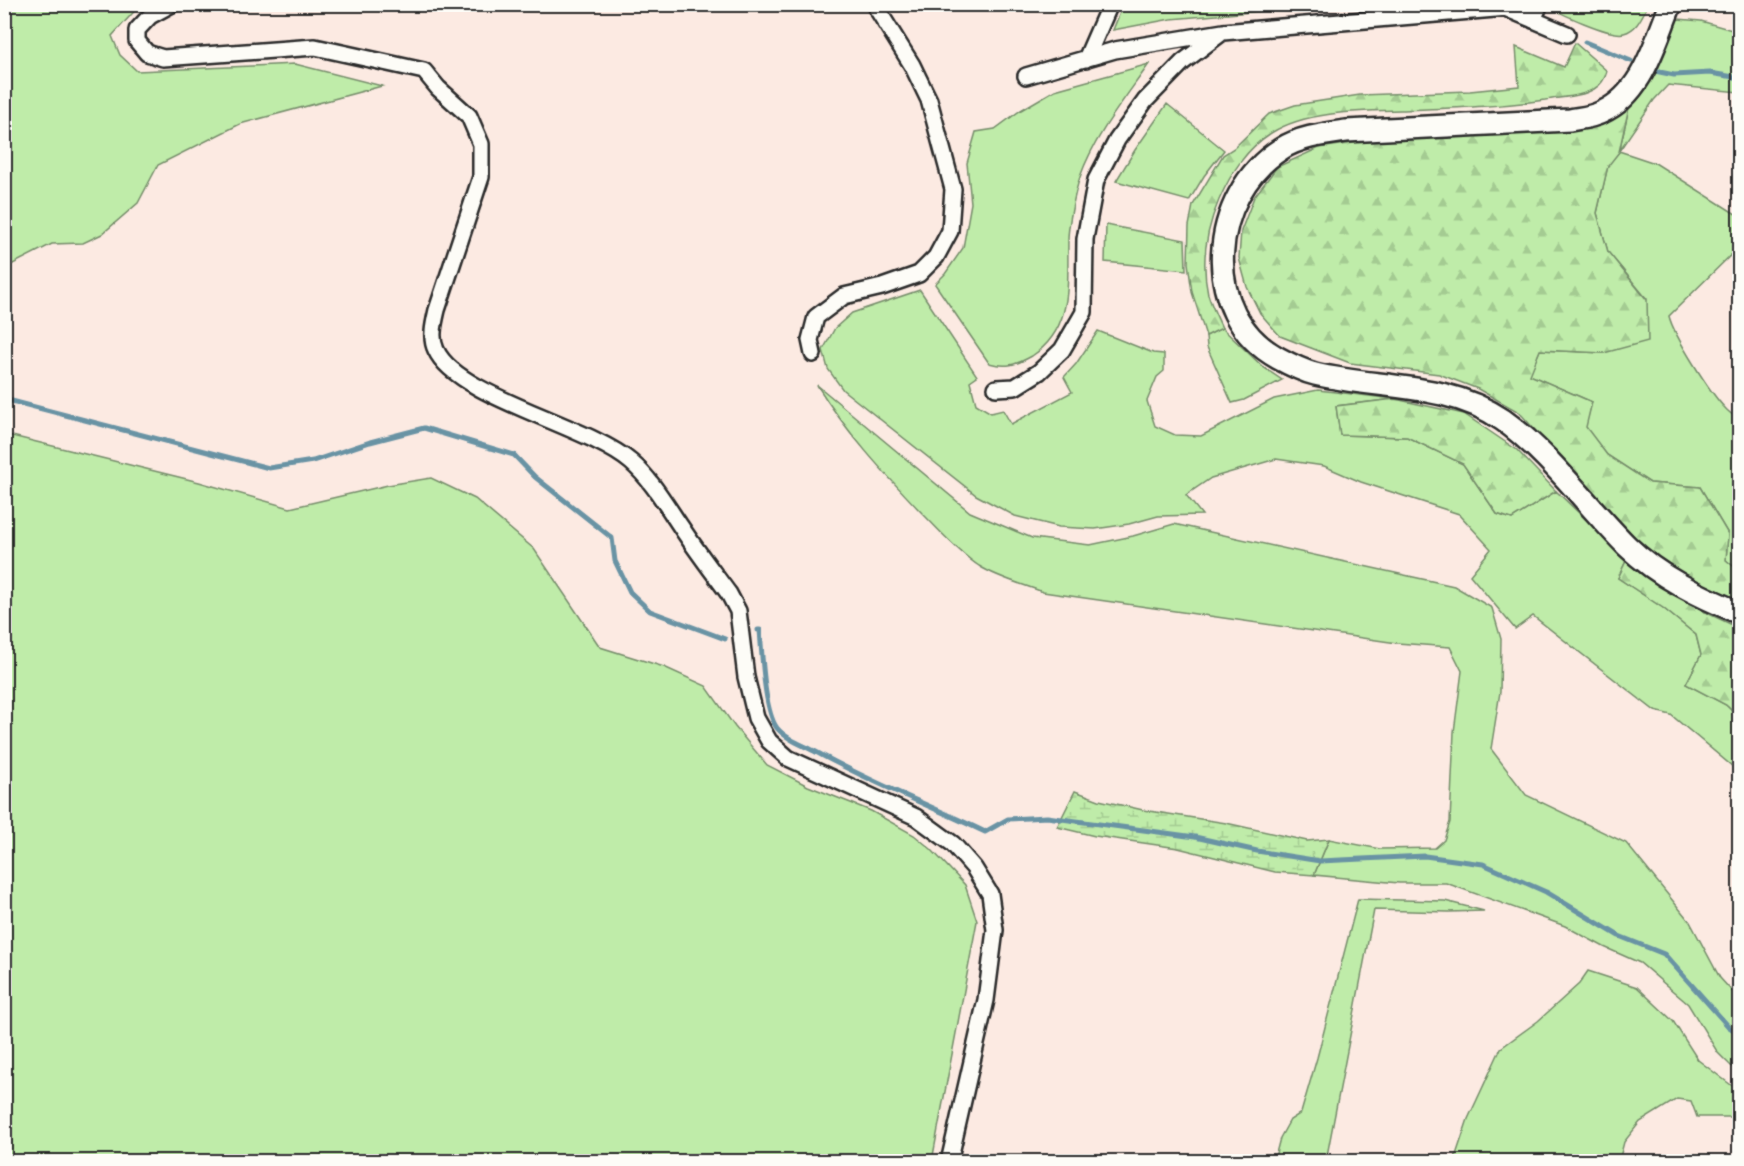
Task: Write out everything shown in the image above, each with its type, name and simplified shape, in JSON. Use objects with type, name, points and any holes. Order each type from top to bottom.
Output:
[{"type":"street","points":[[172,4],[150,16],[137,30],[137,41],[147,53],[163,58],[315,47],[424,71],[438,88],[469,116],[480,144],[481,177],[437,310],[433,330],[435,349],[446,365],[461,377],[502,399],[589,437],[630,462],[651,482],[729,594],[738,611],[746,677],[756,718],[769,741],[788,758],[916,817],[953,844],[974,868],[990,894],[995,930],[986,999],[949,1161]]},
{"type":"street","points":[[813,354],[810,340],[816,318],[844,296],[882,287],[920,274],[936,256],[950,231],[953,189],[929,100],[912,65],[874,4]]},
{"type":"street","points":[[1086,59],[1110,4]]},
{"type":"street","points":[[1533,20],[1540,4]]},
{"type":"street","points":[[1671,4],[1644,71],[1627,94],[1602,112],[1570,120],[1346,131],[1315,136],[1282,148],[1256,169],[1236,199],[1224,234],[1222,271],[1231,307],[1252,338],[1276,357],[1313,374],[1443,394],[1472,403],[1493,414],[1531,443],[1629,547],[1668,579],[1740,613]]},
{"type":"street","points":[[1026,76],[1115,50],[1223,32],[1502,6],[1567,34]]},
{"type":"street","points":[[996,388],[1015,387],[1039,372],[1062,350],[1084,312],[1085,239],[1096,180],[1117,140],[1145,100],[1183,62],[1223,32]]},
{"type":"green space","points":[[5,4],[140,5],[112,36],[120,55],[137,71],[295,64],[382,86],[240,124],[158,165],[138,203],[102,234],[83,243],[52,244],[5,268]]},
{"type":"green space","points":[[1123,4],[1330,5],[1171,19],[1113,30]]},
{"type":"green space","points":[[1545,4],[1648,5],[1633,28],[1624,33],[1617,33],[1584,23]]},
{"type":"green space","points":[[1678,19],[1701,21],[1739,32],[1739,92],[1668,85],[1654,100],[1619,151],[1630,103],[1643,91]]},
{"type":"green space","points":[[1575,43],[1607,71],[1599,86],[1583,94],[1491,106],[1368,111],[1316,116],[1285,126],[1262,139],[1234,171],[1219,200],[1211,223],[1206,246],[1206,282],[1209,298],[1222,328],[1206,336],[1192,292],[1188,263],[1189,226],[1193,205],[1223,155],[1234,148],[1269,114],[1295,105],[1360,95],[1470,91],[1519,86],[1516,47],[1564,67]]},
{"type":"green space","points":[[1149,64],[1102,132],[1080,177],[1069,226],[1065,304],[1062,318],[1055,332],[1046,345],[1021,362],[1011,365],[989,363],[935,284],[963,248],[971,203],[967,163],[976,132],[995,129],[1055,90]]},
{"type":"green space","points":[[1630,103],[1619,152],[1608,166],[1597,213],[1608,252],[1647,300],[1648,341],[1604,353],[1540,350],[1530,375],[1592,402],[1586,427],[1607,455],[1650,483],[1700,487],[1728,534],[1726,560],[1739,571],[1739,601],[1709,588],[1668,565],[1644,547],[1601,504],[1519,412],[1478,389],[1439,374],[1350,363],[1280,336],[1260,313],[1247,287],[1239,258],[1241,231],[1254,197],[1277,167],[1319,148]]},
{"type":"green space","points":[[1167,104],[1224,150],[1189,201],[1116,181]]},
{"type":"green space","points":[[1619,151],[1655,163],[1739,216],[1739,247],[1669,316],[1677,336],[1702,377],[1725,408],[1739,420],[1739,571],[1726,560],[1728,534],[1700,487],[1650,483],[1607,455],[1585,427],[1592,402],[1529,375],[1540,350],[1604,353],[1647,299],[1608,252],[1597,213],[1608,165]]},
{"type":"green space","points":[[1106,225],[1185,240],[1186,270],[1105,262]]},
{"type":"green space","points":[[920,290],[977,376],[970,381],[976,404],[991,413],[1003,410],[1011,424],[1072,392],[1064,377],[1076,364],[1098,331],[1153,353],[1164,354],[1164,371],[1157,377],[1147,401],[1155,426],[1175,435],[1201,436],[1274,399],[1318,390],[1395,399],[1336,406],[1340,435],[1407,437],[1463,464],[1497,514],[1512,519],[1556,491],[1627,559],[1618,578],[1663,608],[1696,635],[1701,655],[1686,684],[1726,705],[1739,718],[1739,772],[1671,715],[1655,711],[1533,616],[1515,629],[1470,575],[1491,549],[1459,514],[1361,482],[1324,466],[1276,459],[1211,478],[1186,495],[1202,515],[1158,516],[1129,524],[1095,529],[1059,527],[1015,516],[976,495],[843,390],[828,369],[823,350],[835,328],[852,313]]},
{"type":"green space","points":[[1222,328],[1263,367],[1282,380],[1244,400],[1232,403],[1207,347],[1206,336]]},
{"type":"green space","points":[[817,385],[970,512],[1032,538],[1090,545],[1174,524],[1454,586],[1492,608],[1501,639],[1500,692],[1491,749],[1526,795],[1626,843],[1690,922],[1720,978],[1739,999],[1739,1070],[1731,1066],[1718,1053],[1688,1004],[1640,963],[1565,926],[1446,883],[1399,883],[1314,875],[1329,839],[1380,849],[1435,848],[1444,840],[1450,822],[1454,732],[1462,671],[1450,647],[1397,643],[1043,592],[1002,577],[971,560],[922,513],[853,436]]},
{"type":"green space","points":[[1395,399],[1464,414],[1517,450],[1556,491],[1512,519],[1497,514],[1463,464],[1407,437],[1340,435],[1336,406]]},
{"type":"green space","points":[[4,434],[199,482],[290,508],[388,485],[431,478],[475,499],[534,549],[600,647],[664,667],[706,686],[735,727],[767,765],[808,786],[871,811],[914,835],[931,849],[965,885],[977,921],[932,1161],[5,1161]]},
{"type":"green space","points":[[1627,559],[1664,587],[1705,612],[1739,628],[1739,717],[1726,705],[1686,684],[1701,655],[1696,635],[1663,608],[1618,578]]},
{"type":"green space","points":[[1075,791],[1099,800],[1143,810],[1226,823],[1307,841],[1329,839],[1314,875],[1275,872],[1178,848],[1095,836],[1057,827]]},
{"type":"green space","points":[[1358,899],[1445,901],[1484,911],[1374,910],[1326,1161],[1274,1161],[1280,1138],[1290,1120],[1301,1113]]},
{"type":"green space","points":[[1588,971],[1637,987],[1673,1021],[1698,1060],[1739,1091],[1739,1117],[1697,1117],[1691,1101],[1677,1099],[1640,1122],[1624,1142],[1619,1161],[1454,1161],[1468,1119],[1501,1048],[1538,1021],[1579,984]]},
{"type":"waterway","points":[[1585,42],[1631,61]]},
{"type":"waterway","points":[[1655,71],[1674,75],[1710,73],[1740,78]]},
{"type":"waterway","points":[[4,399],[269,468],[313,461],[370,442],[424,428],[514,455],[535,477],[612,538],[615,561],[630,592],[650,611],[725,639]]},
{"type":"waterway","points":[[758,630],[760,630],[769,709],[781,732],[795,742],[857,773],[985,832],[1008,819],[1047,817],[1195,837],[1257,851],[1320,861],[1425,856],[1483,864],[1546,892],[1619,936],[1664,954],[1729,1027],[1740,1034]]}]
